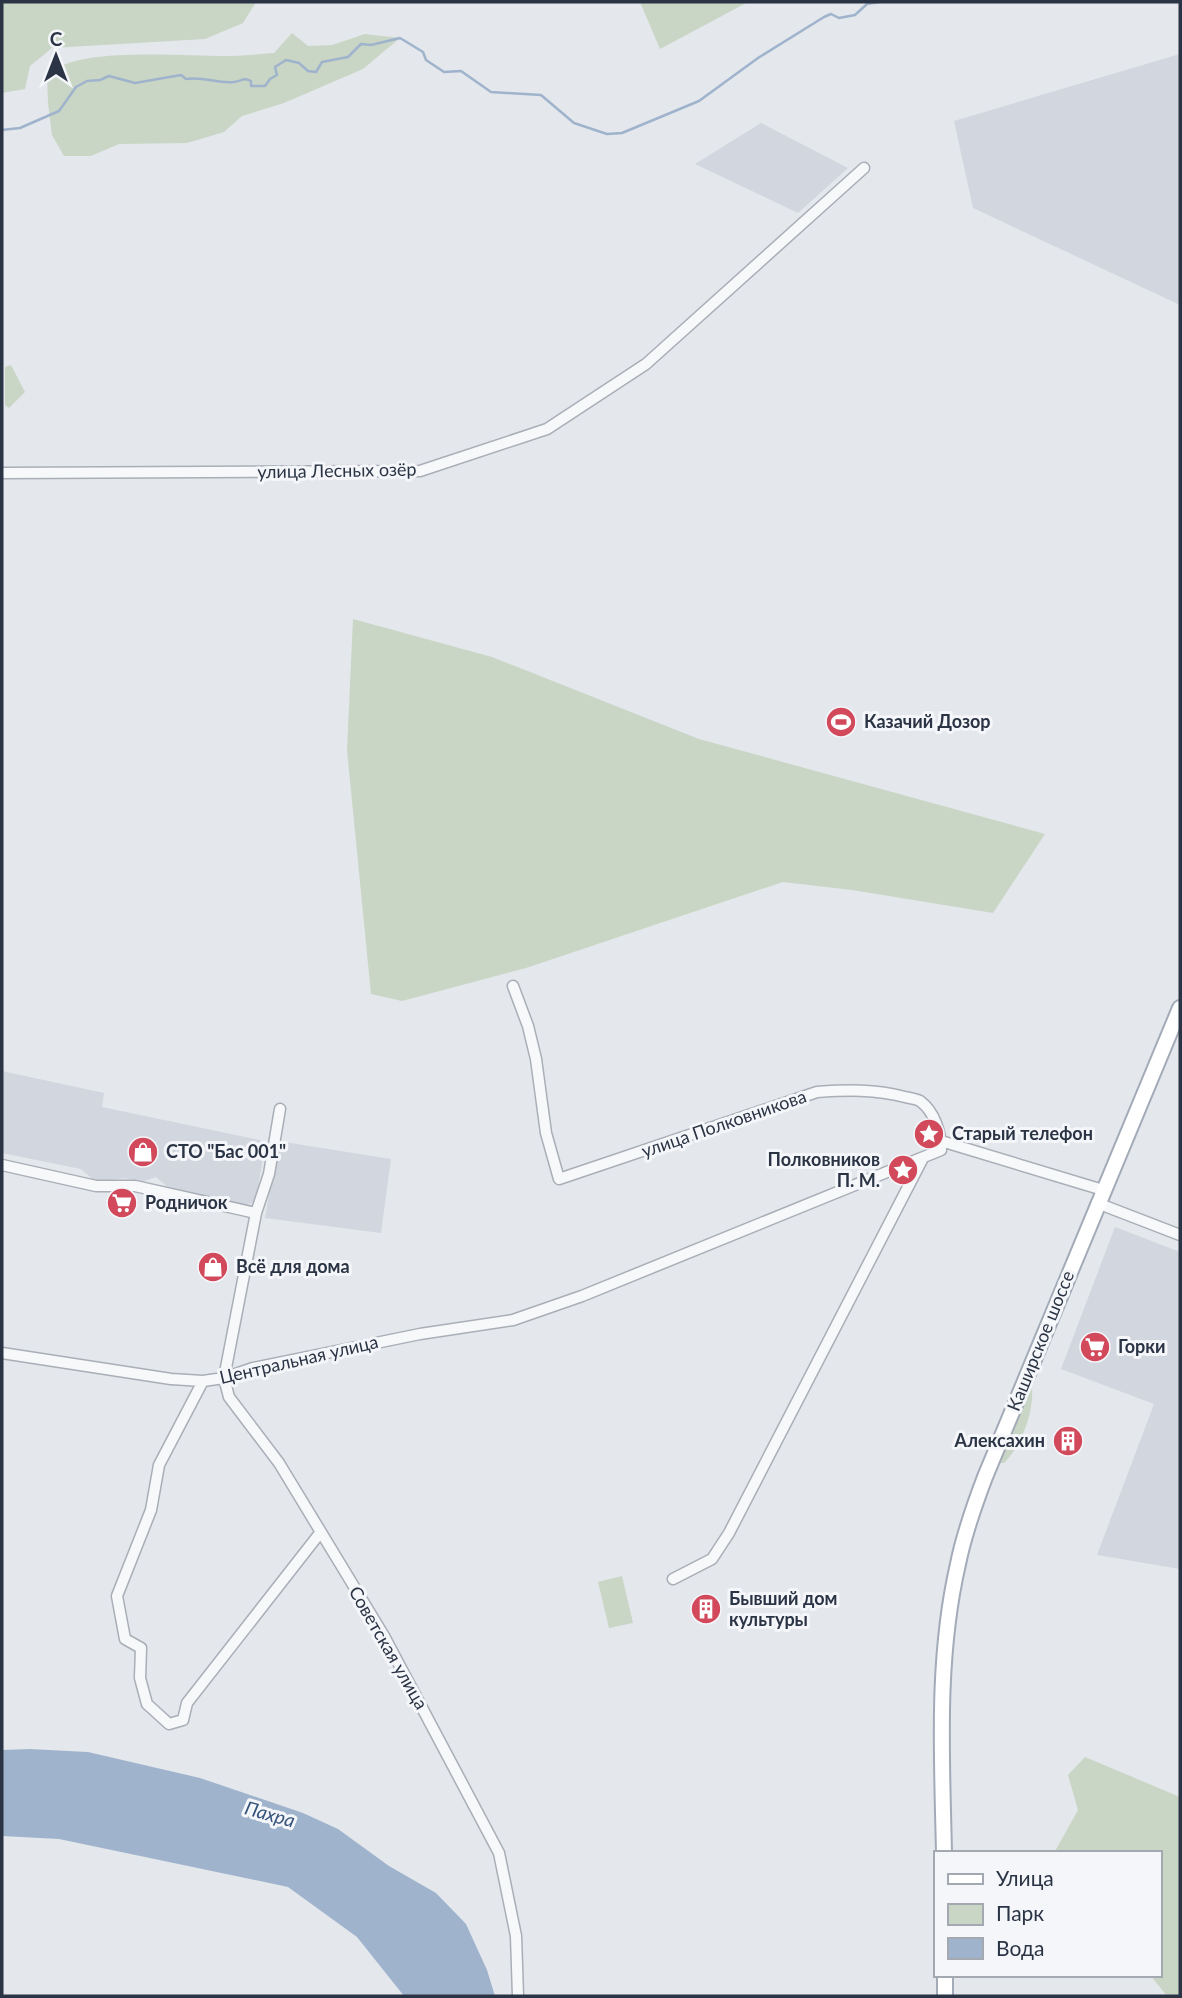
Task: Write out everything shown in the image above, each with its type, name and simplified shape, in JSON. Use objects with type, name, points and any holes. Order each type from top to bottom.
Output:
[{"type":"main road","name":"Каширское шоссе","points":[[944,1851],[942,1698],[946,1642],[957,1565],[985,1477],[1180,1008]]},
{"type":"main road","points":[[945,1977],[946,1996]]},
{"type":"street","name":"улица Лесных озёр","points":[[2,473],[420,471],[547,429],[646,364],[864,168]]},
{"type":"street","name":"улица Полковникова","points":[[513,986],[536,1059],[546,1133],[559,1179],[817,1092],[857,1089],[920,1101],[935,1119],[941,1141]]},
{"type":"street","points":[[224,1378],[280,1109]]},
{"type":"street","points":[[673,1579],[712,1559],[729,1533],[923,1158],[941,1150],[941,1141],[1100,1197],[1180,1235]]},
{"type":"street","name":"Центральная улица","points":[[2,1353],[171,1379],[203,1381],[224,1378],[253,1368],[420,1334],[513,1320],[923,1158]]},
{"type":"street","points":[[2,1165],[96,1186],[135,1186],[257,1213]]},
{"type":"street","name":"Советская улица","points":[[224,1378],[229,1396],[279,1463],[384,1636],[499,1853],[516,1936],[518,1996]]},
{"type":"street","points":[[203,1381],[159,1465],[152,1510],[117,1596],[125,1639],[141,1648],[140,1678],[148,1704],[169,1724],[183,1720],[187,1703],[320,1533]]},
{"type":"shaded area","points":[[1180,54],[1180,305],[973,208],[954,121]]},
{"type":"shaded area","points":[[761,123],[848,168],[798,213],[695,164]]},
{"type":"shaded area","points":[[2,1071],[104,1093],[102,1107],[260,1140],[264,1153],[255,1203],[246,1204],[170,1189],[156,1177],[142,1182],[125,1178],[96,1182],[81,1169],[2,1153]]},
{"type":"shaded area","points":[[278,1141],[391,1159],[381,1233],[265,1218]]},
{"type":"shaded area","points":[[1115,1227],[1180,1252],[1180,1569],[1097,1555],[1154,1404],[1061,1369]]},
{"type":"green space","points":[[2,2],[256,2],[243,23],[205,39],[52,48],[30,66],[25,89],[2,93]]},
{"type":"green space","points":[[640,2],[748,2],[660,49]]},
{"type":"green space","points":[[292,33],[308,46],[332,45],[365,34],[400,38],[363,69],[284,103],[242,116],[224,132],[187,143],[119,144],[91,156],[64,156],[52,135],[47,75],[61,66],[107,56],[237,56],[274,53]]},
{"type":"green space","points":[[11,365],[25,392],[9,408],[5,405],[5,367]]},
{"type":"green space","points":[[353,619],[492,657],[699,739],[1045,834],[993,913],[852,890],[783,882],[526,968],[402,1001],[371,994],[347,750]]},
{"type":"green space","points":[[1028,1386],[1032,1388],[1032,1398],[1025,1428],[1010,1456],[1004,1463],[996,1463]]},
{"type":"green space","points":[[622,1576],[633,1623],[609,1628],[598,1582]]},
{"type":"green space","points":[[1085,1757],[1180,1797],[1180,1996],[1167,1996],[1152,1977],[1161,1977],[1161,1851],[1055,1851],[1078,1810],[1068,1775]]},
{"type":"water","name":"Пахра","points":[[2,1750],[88,1752],[200,1778],[303,1813],[338,1829],[389,1866],[436,1893],[466,1924],[487,1970],[495,1996],[404,1996],[357,1937],[288,1887],[59,1839],[2,1836]]},
{"type":"waterway","points":[[2,130],[20,128],[59,111],[76,87],[87,81],[109,76],[135,83],[181,75],[186,79],[222,82],[246,79],[251,81],[251,86],[265,86],[277,75],[275,67],[286,60],[316,72],[322,62],[348,57],[361,44],[371,45],[400,38],[423,52],[426,60],[444,72],[461,71],[491,92],[541,95],[574,123],[607,134],[622,133],[699,101],[758,58],[824,17],[831,14],[839,18],[855,15],[867,4],[879,2]]},
{"type":"place","name":"Казачий Дозор","points":[[841,722]]},
{"type":"place","name":"Старый телефон","points":[[929,1134]]},
{"type":"place","name":"СТО \"Бас 001\"","points":[[143,1152]]},
{"type":"place","name":"Полковников П. М.","points":[[903,1170]]},
{"type":"place","name":"Родничок","points":[[122,1203]]},
{"type":"place","name":"Всё для дома","points":[[213,1267]]},
{"type":"place","name":"Горки","points":[[1095,1347]]},
{"type":"place","name":"Алексахин","points":[[1068,1441]]},
{"type":"place","name":"Бывший дом культуры","points":[[706,1609]]}]
